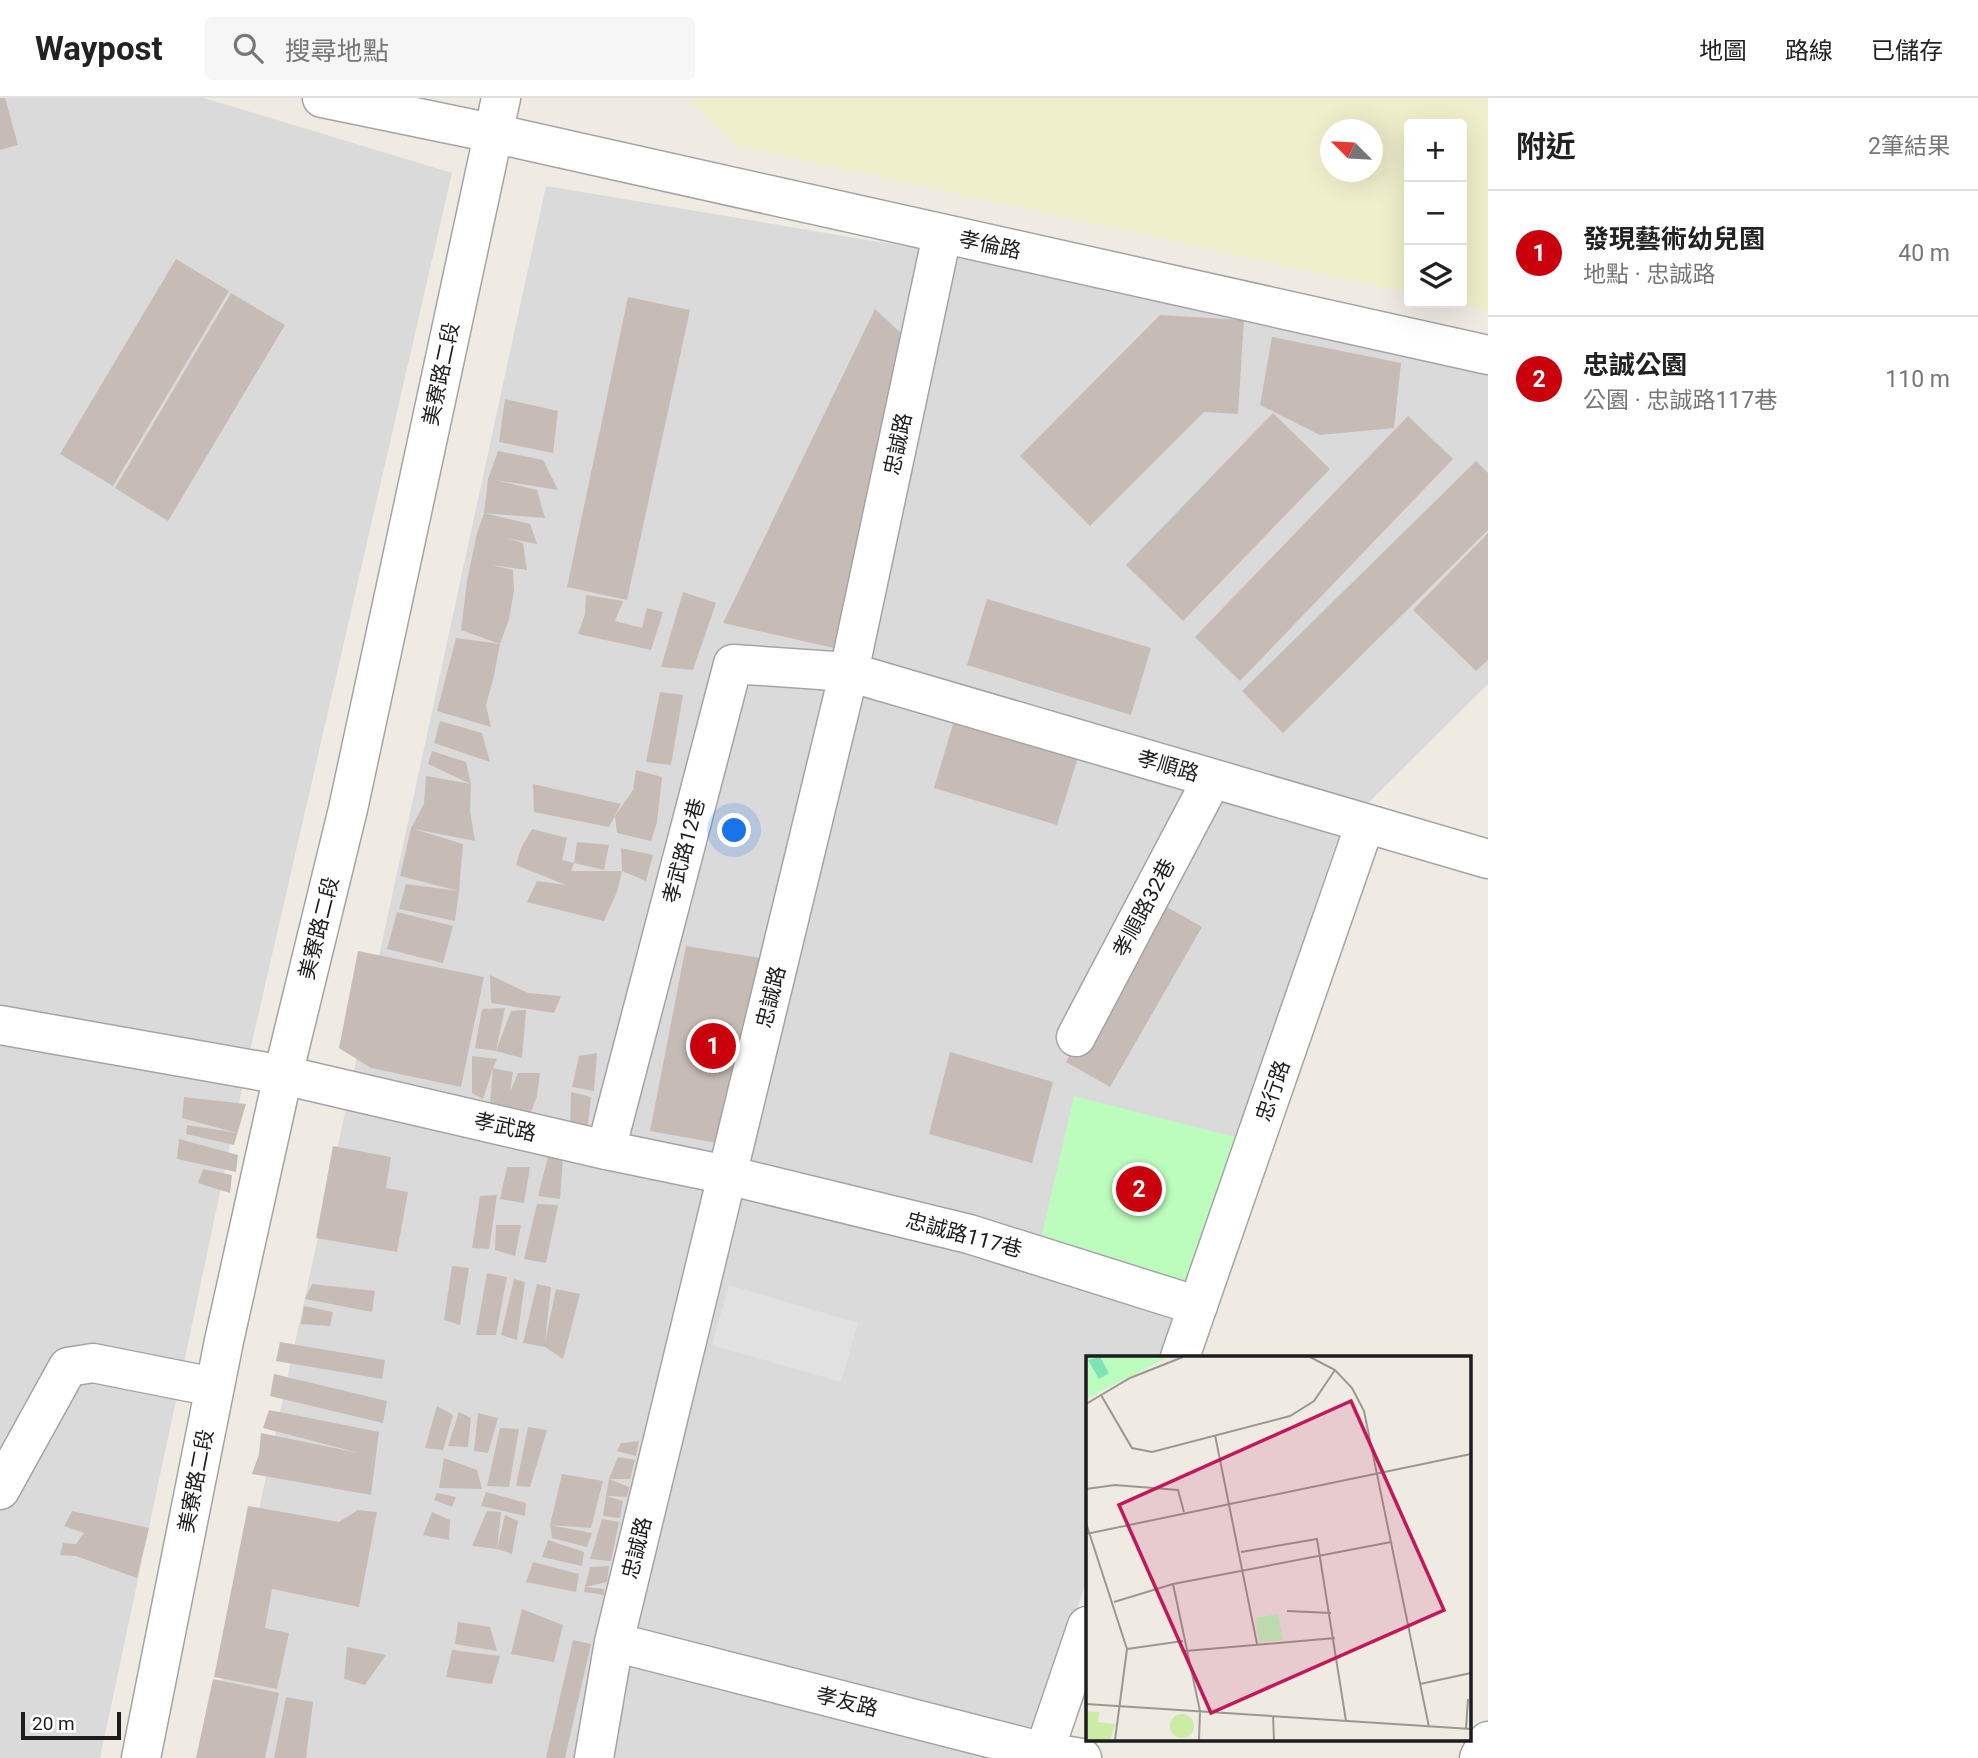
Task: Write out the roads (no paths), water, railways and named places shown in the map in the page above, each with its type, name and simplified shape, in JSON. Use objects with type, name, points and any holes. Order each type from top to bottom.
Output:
[{"type":"street","name":"孝倫路","points":[[322,98],[496,116],[942,235],[1488,355]]},
{"type":"street","name":"美寮路二段","points":[[141,1758],[214,1387],[283,1075],[348,809],[496,116]]},
{"type":"street","name":"忠誠路","points":[[594,1758],[614,1642],[849,672],[942,235]]},
{"type":"street","name":"孝武路12巷","points":[[606,1150],[733,664],[849,672]]},
{"type":"street","name":"孝順路","points":[[849,672],[1488,859]]},
{"type":"street","name":"孝順路32巷","points":[[1076,1037],[1212,779]]},
{"type":"street","name":"忠行路","points":[[1180,1356],[1365,824]]},
{"type":"street","name":"孝武路","points":[[0,1025],[283,1075],[606,1150],[727,1175]]},
{"type":"street","name":"忠誠路117巷","points":[[727,1175],[969,1234],[1198,1306]]},
{"type":"street","points":[[0,1490],[68,1367],[93,1363],[214,1387]]},
{"type":"street","points":[[1044,1752],[1086,1629]]},
{"type":"street","name":"孝友路","points":[[614,1642],[982,1747],[1082,1758]]},
{"type":"street","points":[[1479,1758],[1488,1741]]},
{"type":"place","name":"發現藝術幼兒園","points":[[713,1046]]},
{"type":"place","name":"忠誠公園","points":[[1139,1189]]}]
